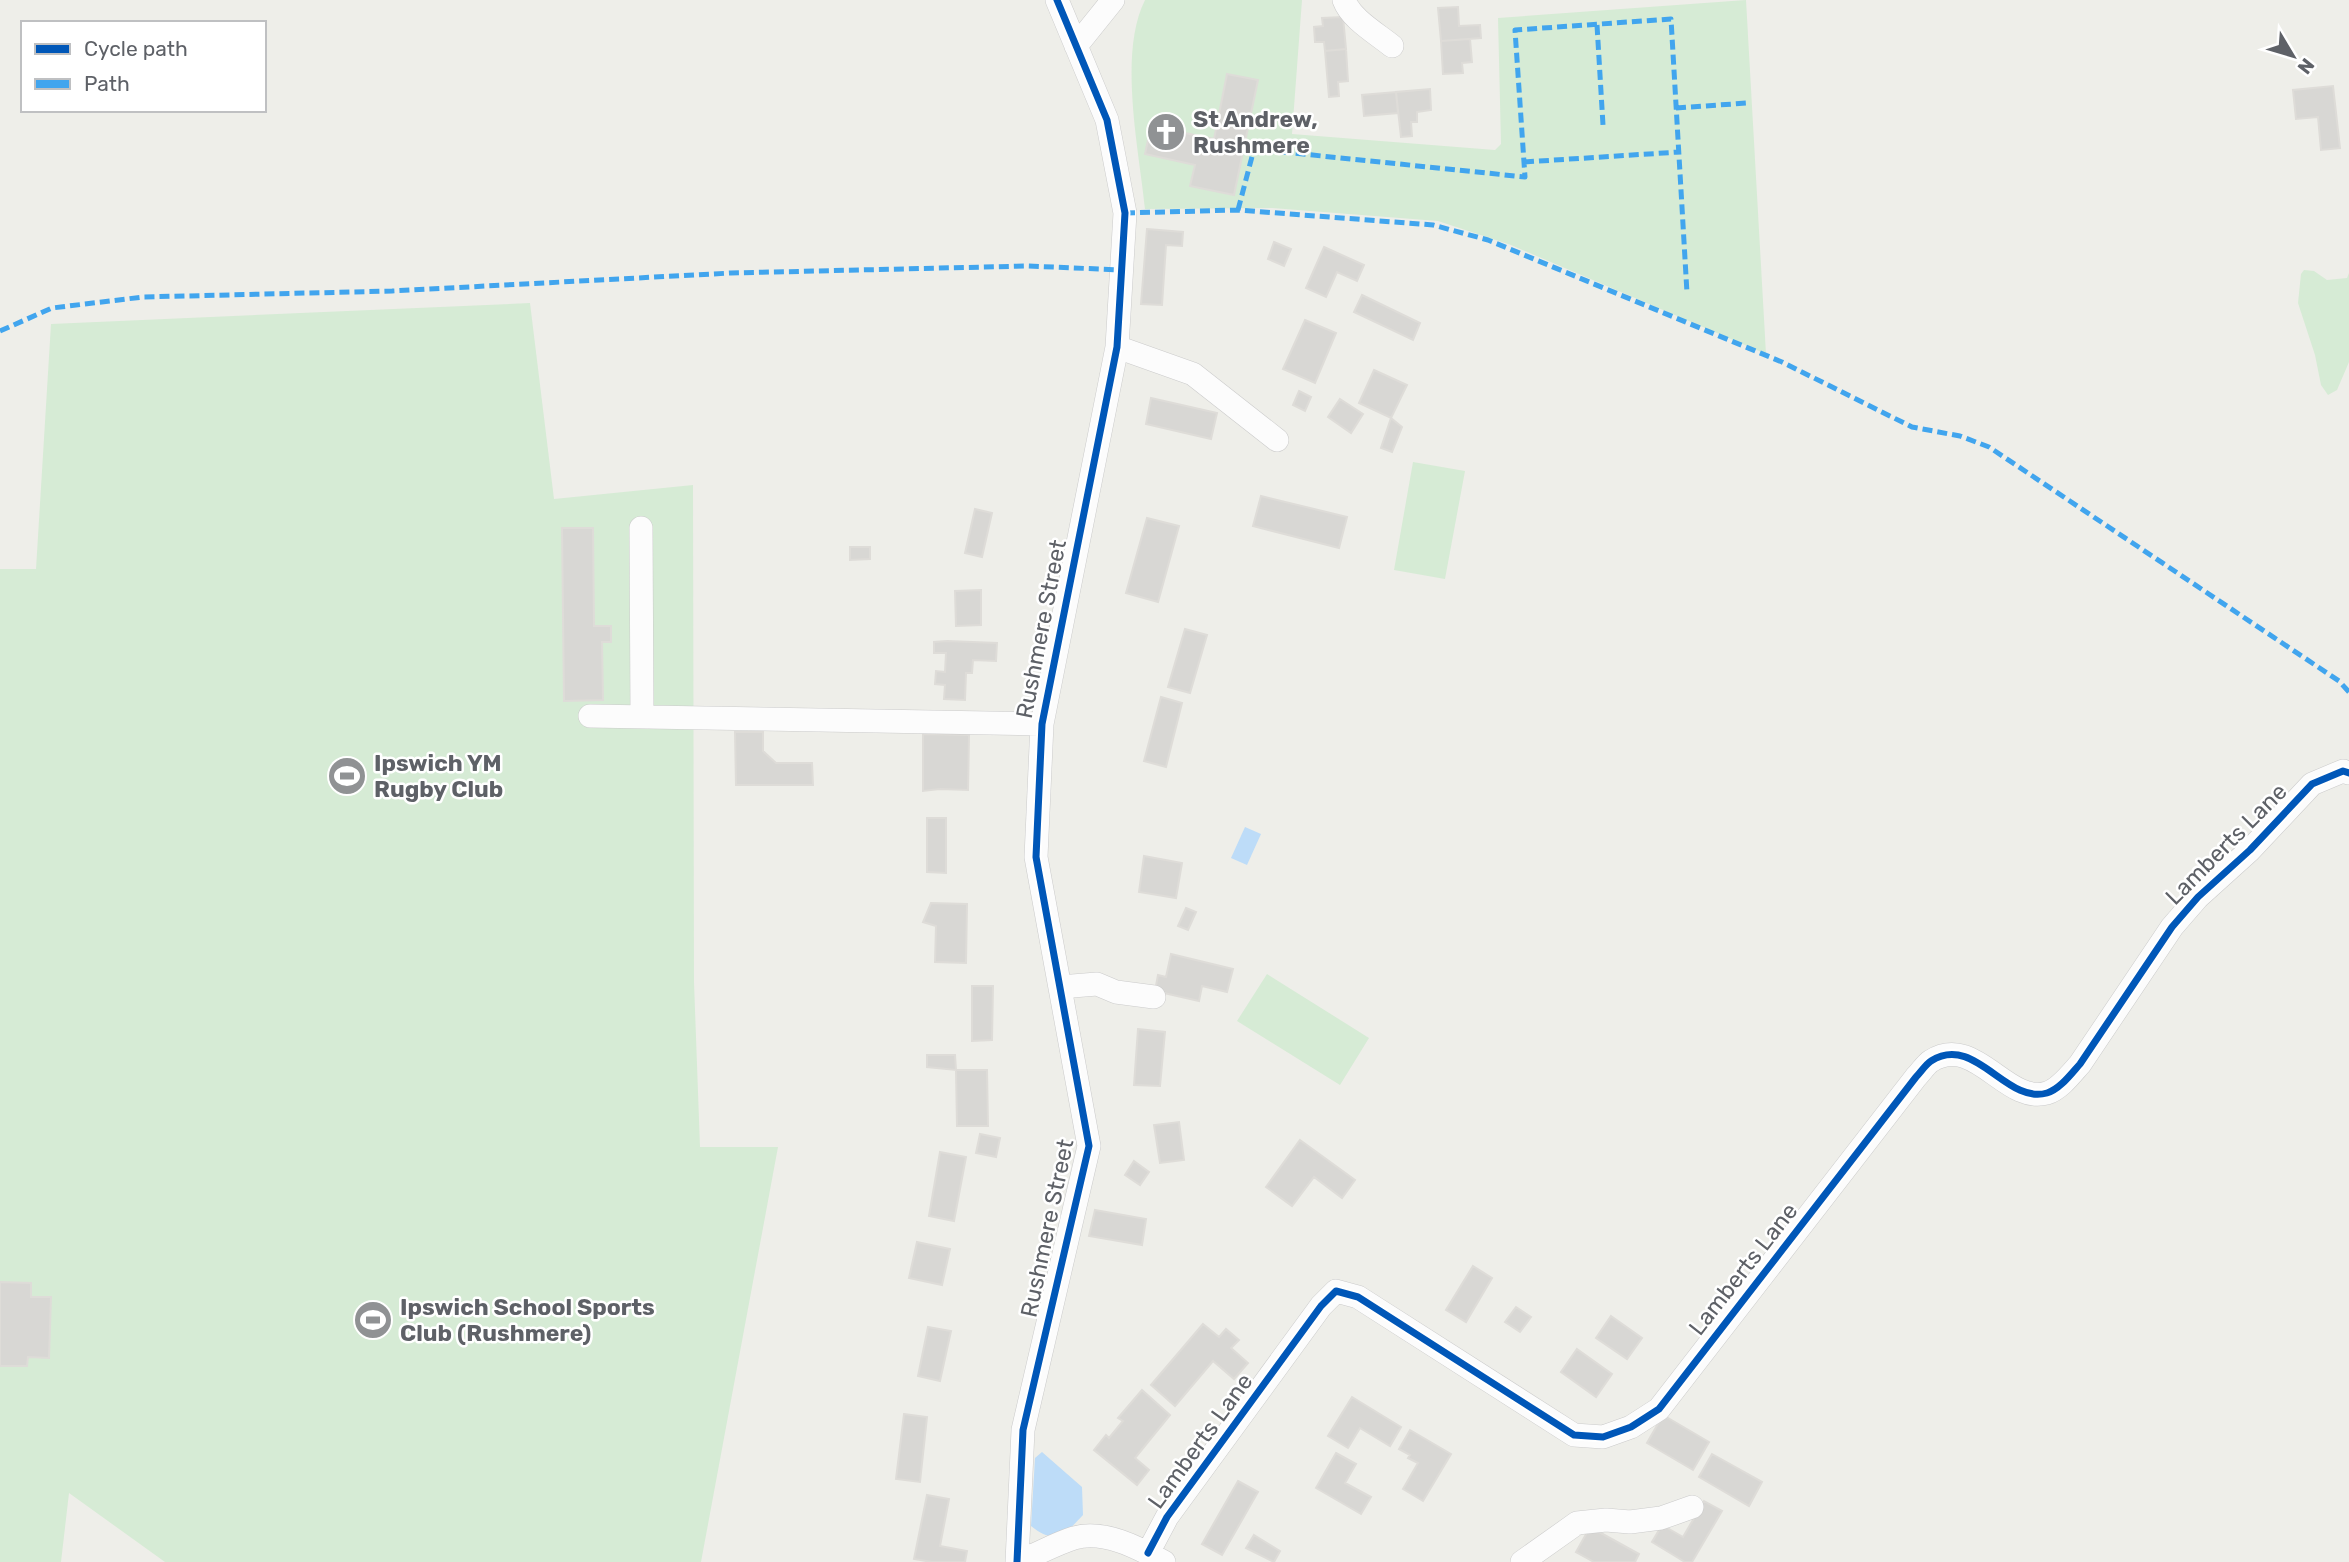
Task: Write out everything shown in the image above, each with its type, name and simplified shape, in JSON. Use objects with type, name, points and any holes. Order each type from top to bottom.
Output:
[{"type":"street","name":"Rushmere Street","points":[[1017,1562],[1023,1430],[1089,1146],[1036,857],[1042,724],[1117,347],[1125,213],[1107,120],[1057,0]]},
{"type":"street","points":[[1076,46],[1113,0]]},
{"type":"street","points":[[1344,0],[1354,15],[1392,46]]},
{"type":"street","points":[[1117,347],[1193,374],[1277,440]]},
{"type":"street","points":[[641,528],[642,716]]},
{"type":"street","points":[[590,716],[1042,724]]},
{"type":"street","name":"Lamberts Lane","points":[[1017,1562],[1076,1537],[1103,1537],[1156,1558],[1167,1517],[1321,1306],[1336,1292],[1358,1297],[1574,1435],[1603,1437],[1631,1427],[1659,1409],[1908,1087],[1931,1061],[1947,1055],[1964,1056],[1981,1064],[2020,1091],[2049,1093],[2065,1081],[2080,1064],[2172,927],[2198,897],[2250,850],[2312,785],[2343,771],[2349,773]]},
{"type":"street","points":[[1060,987],[1097,984],[1115,992],[1154,997]]},
{"type":"street","points":[[1522,1562],[1577,1523],[1606,1520],[1630,1522],[1661,1518],[1692,1507]]},
{"type":"green space","points":[[1145,0],[1302,0],[1292,134],[1495,150],[1501,144],[1498,18],[1746,0],[1766,354],[1511,245],[1438,221],[1272,208],[1145,209],[1135,131],[1132,74],[1137,22]]},
{"type":"green space","points":[[2304,270],[2314,271],[2327,280],[2347,278],[2349,273],[2349,362],[2337,390],[2328,395],[2321,385],[2315,355],[2298,303],[2301,274]]},
{"type":"green space","points":[[530,303],[554,499],[693,485],[694,982],[700,1147],[778,1147],[701,1562],[165,1562],[69,1493],[61,1562],[0,1562],[0,569],[36,569],[51,324]]},
{"type":"green space","points":[[1413,462],[1465,471],[1445,579],[1394,570]]},
{"type":"green space","points":[[1267,974],[1369,1038],[1340,1085],[1237,1021]]},
{"type":"water","points":[[1245,827],[1261,834],[1247,865],[1231,858]]},
{"type":"water","points":[[1042,1452],[1082,1487],[1083,1515],[1060,1535],[1047,1535],[1031,1526],[1035,1458]]},
{"type":"building","points":[[1458,7],[1459,26],[1480,25],[1481,38],[1441,41],[1438,8]]},
{"type":"building","points":[[1343,17],[1346,49],[1325,51],[1324,42],[1315,42],[1314,27],[1323,26],[1322,18]]},
{"type":"building","points":[[1470,39],[1472,62],[1462,63],[1463,73],[1443,74],[1441,41]]},
{"type":"building","points":[[1346,49],[1348,81],[1338,82],[1339,96],[1329,97],[1325,51]]},
{"type":"building","name":"St Andrew, Rushmere","points":[[1227,74],[1258,80],[1234,195],[1190,186],[1195,165],[1145,154],[1151,126],[1214,139]]},
{"type":"building","points":[[2333,86],[2340,148],[2321,150],[2318,117],[2296,119],[2293,90]]},
{"type":"building","points":[[1430,89],[1431,110],[1417,112],[1417,122],[1411,122],[1412,136],[1401,137],[1396,92]]},
{"type":"building","points":[[1396,92],[1398,113],[1364,116],[1362,95]]},
{"type":"building","points":[[1147,229],[1183,232],[1182,246],[1166,245],[1162,305],[1141,304]]},
{"type":"building","points":[[1274,242],[1291,249],[1284,266],[1268,259]]},
{"type":"building","points":[[1324,247],[1364,265],[1357,281],[1337,272],[1326,297],[1306,288]]},
{"type":"building","points":[[1362,295],[1420,323],[1413,340],[1354,312]]},
{"type":"building","points":[[1305,320],[1336,333],[1315,383],[1283,369]]},
{"type":"building","points":[[1374,370],[1407,385],[1391,418],[1359,403]]},
{"type":"building","points":[[1299,391],[1311,397],[1305,411],[1293,405]]},
{"type":"building","points":[[1151,398],[1217,413],[1211,439],[1146,424]]},
{"type":"building","points":[[1340,399],[1363,414],[1351,433],[1328,417]]},
{"type":"building","points":[[1391,418],[1402,427],[1392,452],[1381,448]]},
{"type":"building","points":[[1261,496],[1347,517],[1339,548],[1253,526]]},
{"type":"building","points":[[975,509],[992,513],[982,557],[965,553]]},
{"type":"building","points":[[1147,518],[1179,526],[1158,602],[1126,593]]},
{"type":"building","points":[[562,528],[593,528],[594,626],[611,626],[611,642],[602,642],[603,700],[564,701]]},
{"type":"building","points":[[850,547],[870,547],[870,559],[850,560]]},
{"type":"building","points":[[981,590],[981,625],[956,626],[955,591]]},
{"type":"building","points":[[1185,629],[1207,635],[1190,693],[1168,687]]},
{"type":"building","points":[[934,642],[997,643],[996,661],[973,660],[972,673],[966,673],[965,700],[944,699],[945,685],[935,684],[936,671],[945,672],[946,653],[934,653]]},
{"type":"building","points":[[1161,697],[1182,703],[1166,767],[1144,761]]},
{"type":"building","points":[[735,732],[763,732],[763,751],[776,763],[812,763],[813,785],[736,785]]},
{"type":"building","points":[[923,734],[969,735],[968,790],[923,791]]},
{"type":"building","points":[[927,818],[946,818],[946,873],[927,872]]},
{"type":"building","points":[[1144,856],[1182,863],[1176,898],[1139,892]]},
{"type":"building","points":[[931,903],[967,904],[966,963],[935,962],[936,926],[923,922]]},
{"type":"building","points":[[1186,908],[1196,912],[1188,930],[1178,926]]},
{"type":"building","points":[[1171,954],[1233,969],[1227,992],[1202,986],[1199,1001],[1155,991],[1158,975],[1166,977]]},
{"type":"building","points":[[972,986],[993,986],[992,1040],[972,1041]]},
{"type":"building","points":[[1138,1029],[1165,1032],[1160,1086],[1134,1085]]},
{"type":"building","points":[[927,1055],[955,1055],[956,1070],[927,1067]]},
{"type":"building","points":[[956,1070],[987,1070],[988,1126],[957,1126]]},
{"type":"building","points":[[1179,1122],[1184,1160],[1160,1163],[1154,1125]]},
{"type":"building","points":[[980,1134],[1000,1138],[996,1157],[976,1153]]},
{"type":"building","points":[[1300,1140],[1355,1180],[1342,1198],[1314,1177],[1292,1206],[1266,1187]]},
{"type":"building","points":[[940,1152],[966,1157],[954,1221],[929,1216]]},
{"type":"building","points":[[1134,1161],[1149,1172],[1140,1185],[1125,1175]]},
{"type":"building","points":[[1095,1210],[1146,1219],[1142,1245],[1089,1236]]},
{"type":"building","points":[[917,1242],[950,1249],[942,1285],[909,1278]]},
{"type":"building","points":[[1473,1266],[1492,1278],[1466,1322],[1446,1310]]},
{"type":"building","points":[[0,1282],[31,1283],[31,1297],[51,1297],[49,1358],[28,1357],[27,1366],[0,1366]]},
{"type":"building","points":[[1516,1307],[1531,1317],[1520,1332],[1505,1322]]},
{"type":"building","points":[[1611,1316],[1642,1338],[1627,1359],[1596,1338]]},
{"type":"building","points":[[1203,1324],[1219,1337],[1226,1329],[1239,1340],[1231,1348],[1248,1363],[1234,1379],[1213,1361],[1175,1406],[1151,1385]]},
{"type":"building","points":[[928,1327],[951,1331],[940,1381],[918,1376]]},
{"type":"building","points":[[1577,1349],[1612,1374],[1596,1397],[1561,1372]]},
{"type":"building","points":[[1142,1390],[1170,1415],[1135,1458],[1149,1470],[1137,1485],[1094,1450],[1106,1435],[1109,1438],[1123,1421],[1118,1418]]},
{"type":"building","points":[[1352,1397],[1401,1427],[1390,1446],[1360,1428],[1348,1448],[1328,1436]]},
{"type":"building","points":[[904,1414],[927,1417],[920,1482],[896,1479]]},
{"type":"building","points":[[1663,1415],[1709,1442],[1693,1470],[1647,1443]]},
{"type":"building","points":[[1410,1430],[1451,1454],[1423,1501],[1403,1489],[1418,1463],[1399,1449]]},
{"type":"building","points":[[1336,1453],[1356,1464],[1345,1483],[1371,1497],[1361,1514],[1316,1488]]},
{"type":"building","points":[[1712,1454],[1762,1482],[1749,1506],[1699,1477]]},
{"type":"building","points":[[1238,1481],[1258,1492],[1222,1555],[1202,1544]]},
{"type":"building","points":[[927,1495],[949,1499],[940,1546],[967,1551],[965,1562],[914,1559]]},
{"type":"building","points":[[1704,1501],[1722,1511],[1692,1562],[1685,1562],[1652,1542],[1662,1525],[1683,1537]]},
{"type":"building","points":[[1590,1527],[1639,1554],[1635,1562],[1594,1562],[1576,1552]]},
{"type":"building","points":[[1254,1535],[1280,1551],[1274,1562],[1246,1548]]},
{"type":"marked path","points":[[1238,210],[1254,149],[1525,177],[1515,30],[1671,19],[1687,293]]},
{"type":"marked path","points":[[1597,25],[1603,125]]},
{"type":"marked path","points":[[1676,108],[1747,103]]},
{"type":"marked path","points":[[1524,162],[1679,152]]},
{"type":"marked path","points":[[1125,213],[1238,210],[1433,225],[1488,240],[1782,362],[1912,427],[1960,436],[1989,447],[2339,681],[2349,692]]},
{"type":"marked path","points":[[0,331],[52,308],[143,297],[392,291],[731,273],[1028,266],[1122,270]]},
{"type":"cycle path","points":[[1017,1562],[1023,1430],[1089,1146],[1036,857],[1042,724],[1117,347],[1125,213],[1107,120],[1057,0]]},
{"type":"cycle path","points":[[1148,1553],[1167,1517],[1321,1306],[1336,1291],[1358,1297],[1574,1435],[1603,1437],[1631,1427],[1659,1409],[1927,1064],[1947,1055],[1962,1056],[2018,1089],[2032,1094],[2047,1093],[2056,1088],[2080,1064],[2172,927],[2198,897],[2250,850],[2312,784],[2343,771],[2349,773]]},
{"type":"place","name":"St Andrew, Rushmere","points":[[1166,132]]},
{"type":"place","name":"Ipswich YM Rugby Club","points":[[347,776]]},
{"type":"place","name":"Ipswich School Sports Club (Rushmere)","points":[[373,1320]]}]
